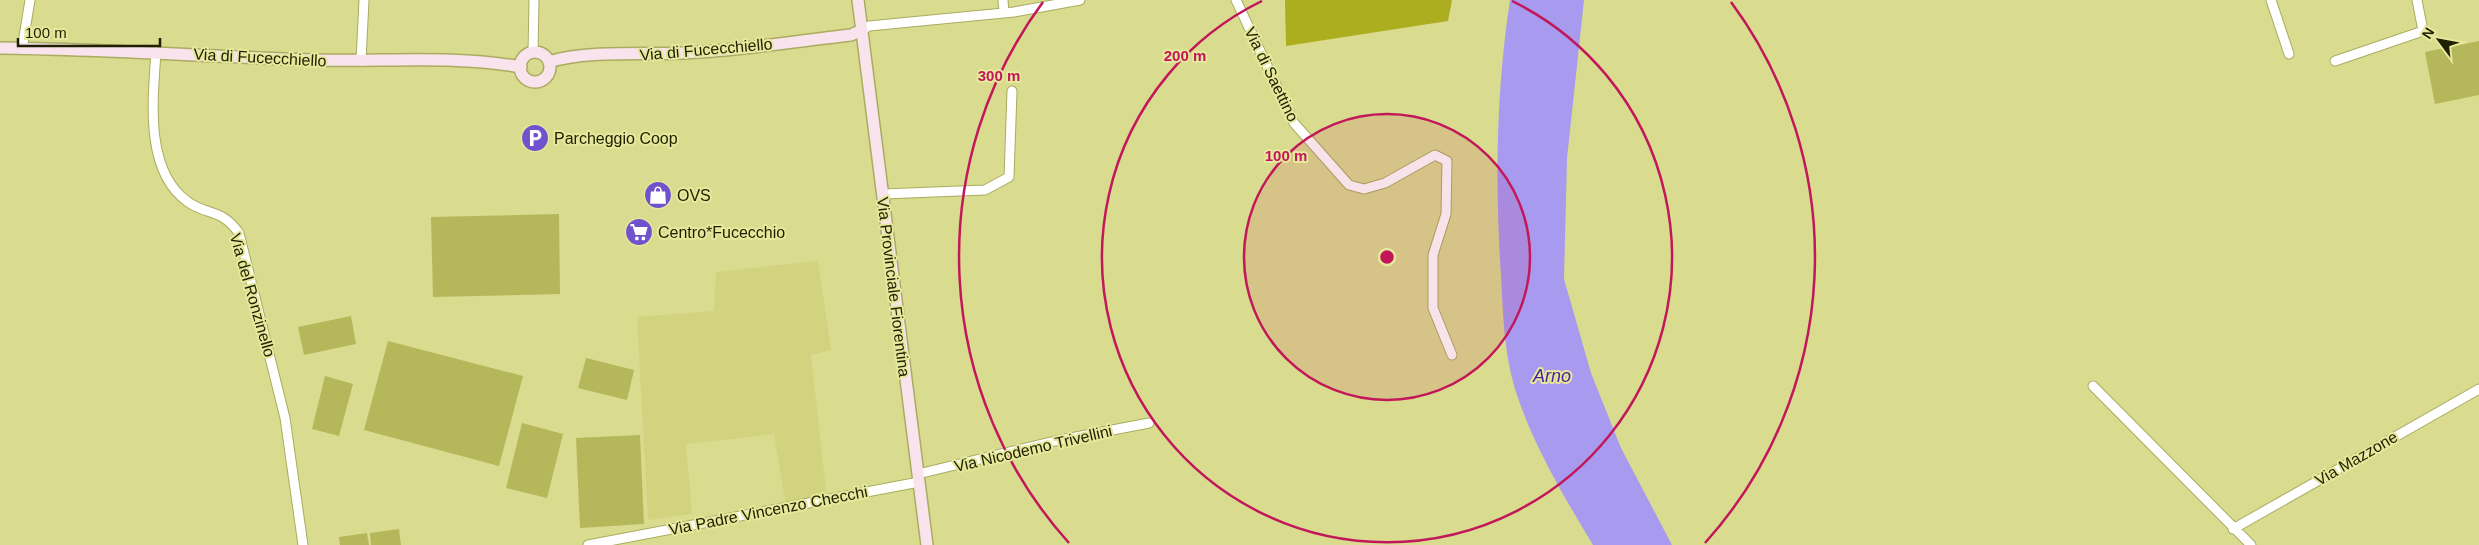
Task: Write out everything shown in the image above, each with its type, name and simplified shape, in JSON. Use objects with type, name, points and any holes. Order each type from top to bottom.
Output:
[{"type":"main road","name":"Via Provinciale Fiorentina","points":[[858,0],[927,545]]},
{"type":"main road","name":"Via di Fucecchiello","points":[[549,62],[562,58],[592,56],[686,53],[851,36],[862,30]]},
{"type":"main road","name":"Via di Fucecchiello","points":[[0,48],[156,52],[361,61],[472,61],[521,67]]},
{"type":"main road","points":[[533,52],[543,54],[549,62],[547,76],[539,81],[526,79],[521,67],[526,56],[533,52]]},
{"type":"street","points":[[22,49],[30,0]]},
{"type":"street","points":[[361,61],[364,0]]},
{"type":"street","points":[[533,52],[534,0]]},
{"type":"street","points":[[1003,0],[1004,12]]},
{"type":"street","points":[[862,30],[870,26],[1004,12],[1080,0]]},
{"type":"street","name":"Via di Saettino","points":[[1236,0],[1294,123],[1349,185],[1364,189],[1385,183],[1435,155],[1447,161],[1446,214],[1433,255],[1433,308],[1452,355]]},
{"type":"street","points":[[2271,0],[2289,54]]},
{"type":"street","points":[[2335,61],[2423,32],[2417,0]]},
{"type":"street","name":"Via del Ronzinello","points":[[156,52],[153,126],[156,144],[166,172],[181,196],[190,204],[220,214],[232,223],[239,233],[285,418],[303,545]]},
{"type":"street","points":[[883,194],[986,190],[1009,177],[1012,91]]},
{"type":"street","points":[[2092,386],[2251,545]]},
{"type":"street","name":"Via Mazzone","points":[[2233,529],[2479,389]]},
{"type":"street","name":"Via Nicodemo Trivellini","points":[[919,478],[1055,441],[1149,423]]},
{"type":"street","name":"Via Padre Vincenzo Checchi","points":[[588,545],[919,478]]},
{"type":"shaded area","points":[[1285,0],[1452,0],[1448,21],[1286,46]]},
{"type":"shaded area","points":[[2479,41],[2479,95],[2435,104],[2425,52]]},
{"type":"shaded area","points":[[559,214],[560,294],[433,297],[431,217]]},
{"type":"shaded area","points":[[818,261],[831,350],[811,355],[827,499],[786,507],[774,434],[686,444],[692,514],[648,520],[637,317],[714,311],[716,272]]},
{"type":"shaded area","points":[[351,316],[356,344],[304,355],[298,327]]},
{"type":"shaded area","points":[[388,341],[523,376],[499,466],[364,430]]},
{"type":"shaded area","points":[[586,358],[634,370],[627,400],[578,388]]},
{"type":"shaded area","points":[[325,376],[353,384],[339,436],[312,429]]},
{"type":"shaded area","points":[[522,423],[563,434],[547,498],[506,488]]},
{"type":"shaded area","points":[[640,435],[644,524],[580,528],[576,438]]},
{"type":"shaded area","points":[[399,529],[401,545],[371,545],[370,533]]},
{"type":"shaded area","points":[[367,533],[369,545],[340,545],[339,537]]},
{"type":"water","name":"Arno","points":[[1510,0],[1584,0],[1567,158],[1564,279],[1591,373],[1621,448],[1672,545],[1593,545],[1540,450],[1515,389],[1508,361],[1502,304],[1498,207],[1499,104]]},
{"type":"place","name":"Parcheggio Coop","points":[[535,138]]},
{"type":"place","name":"OVS","points":[[658,195]]},
{"type":"place","name":"Centro*Fucecchio","points":[[639,232]]}]
